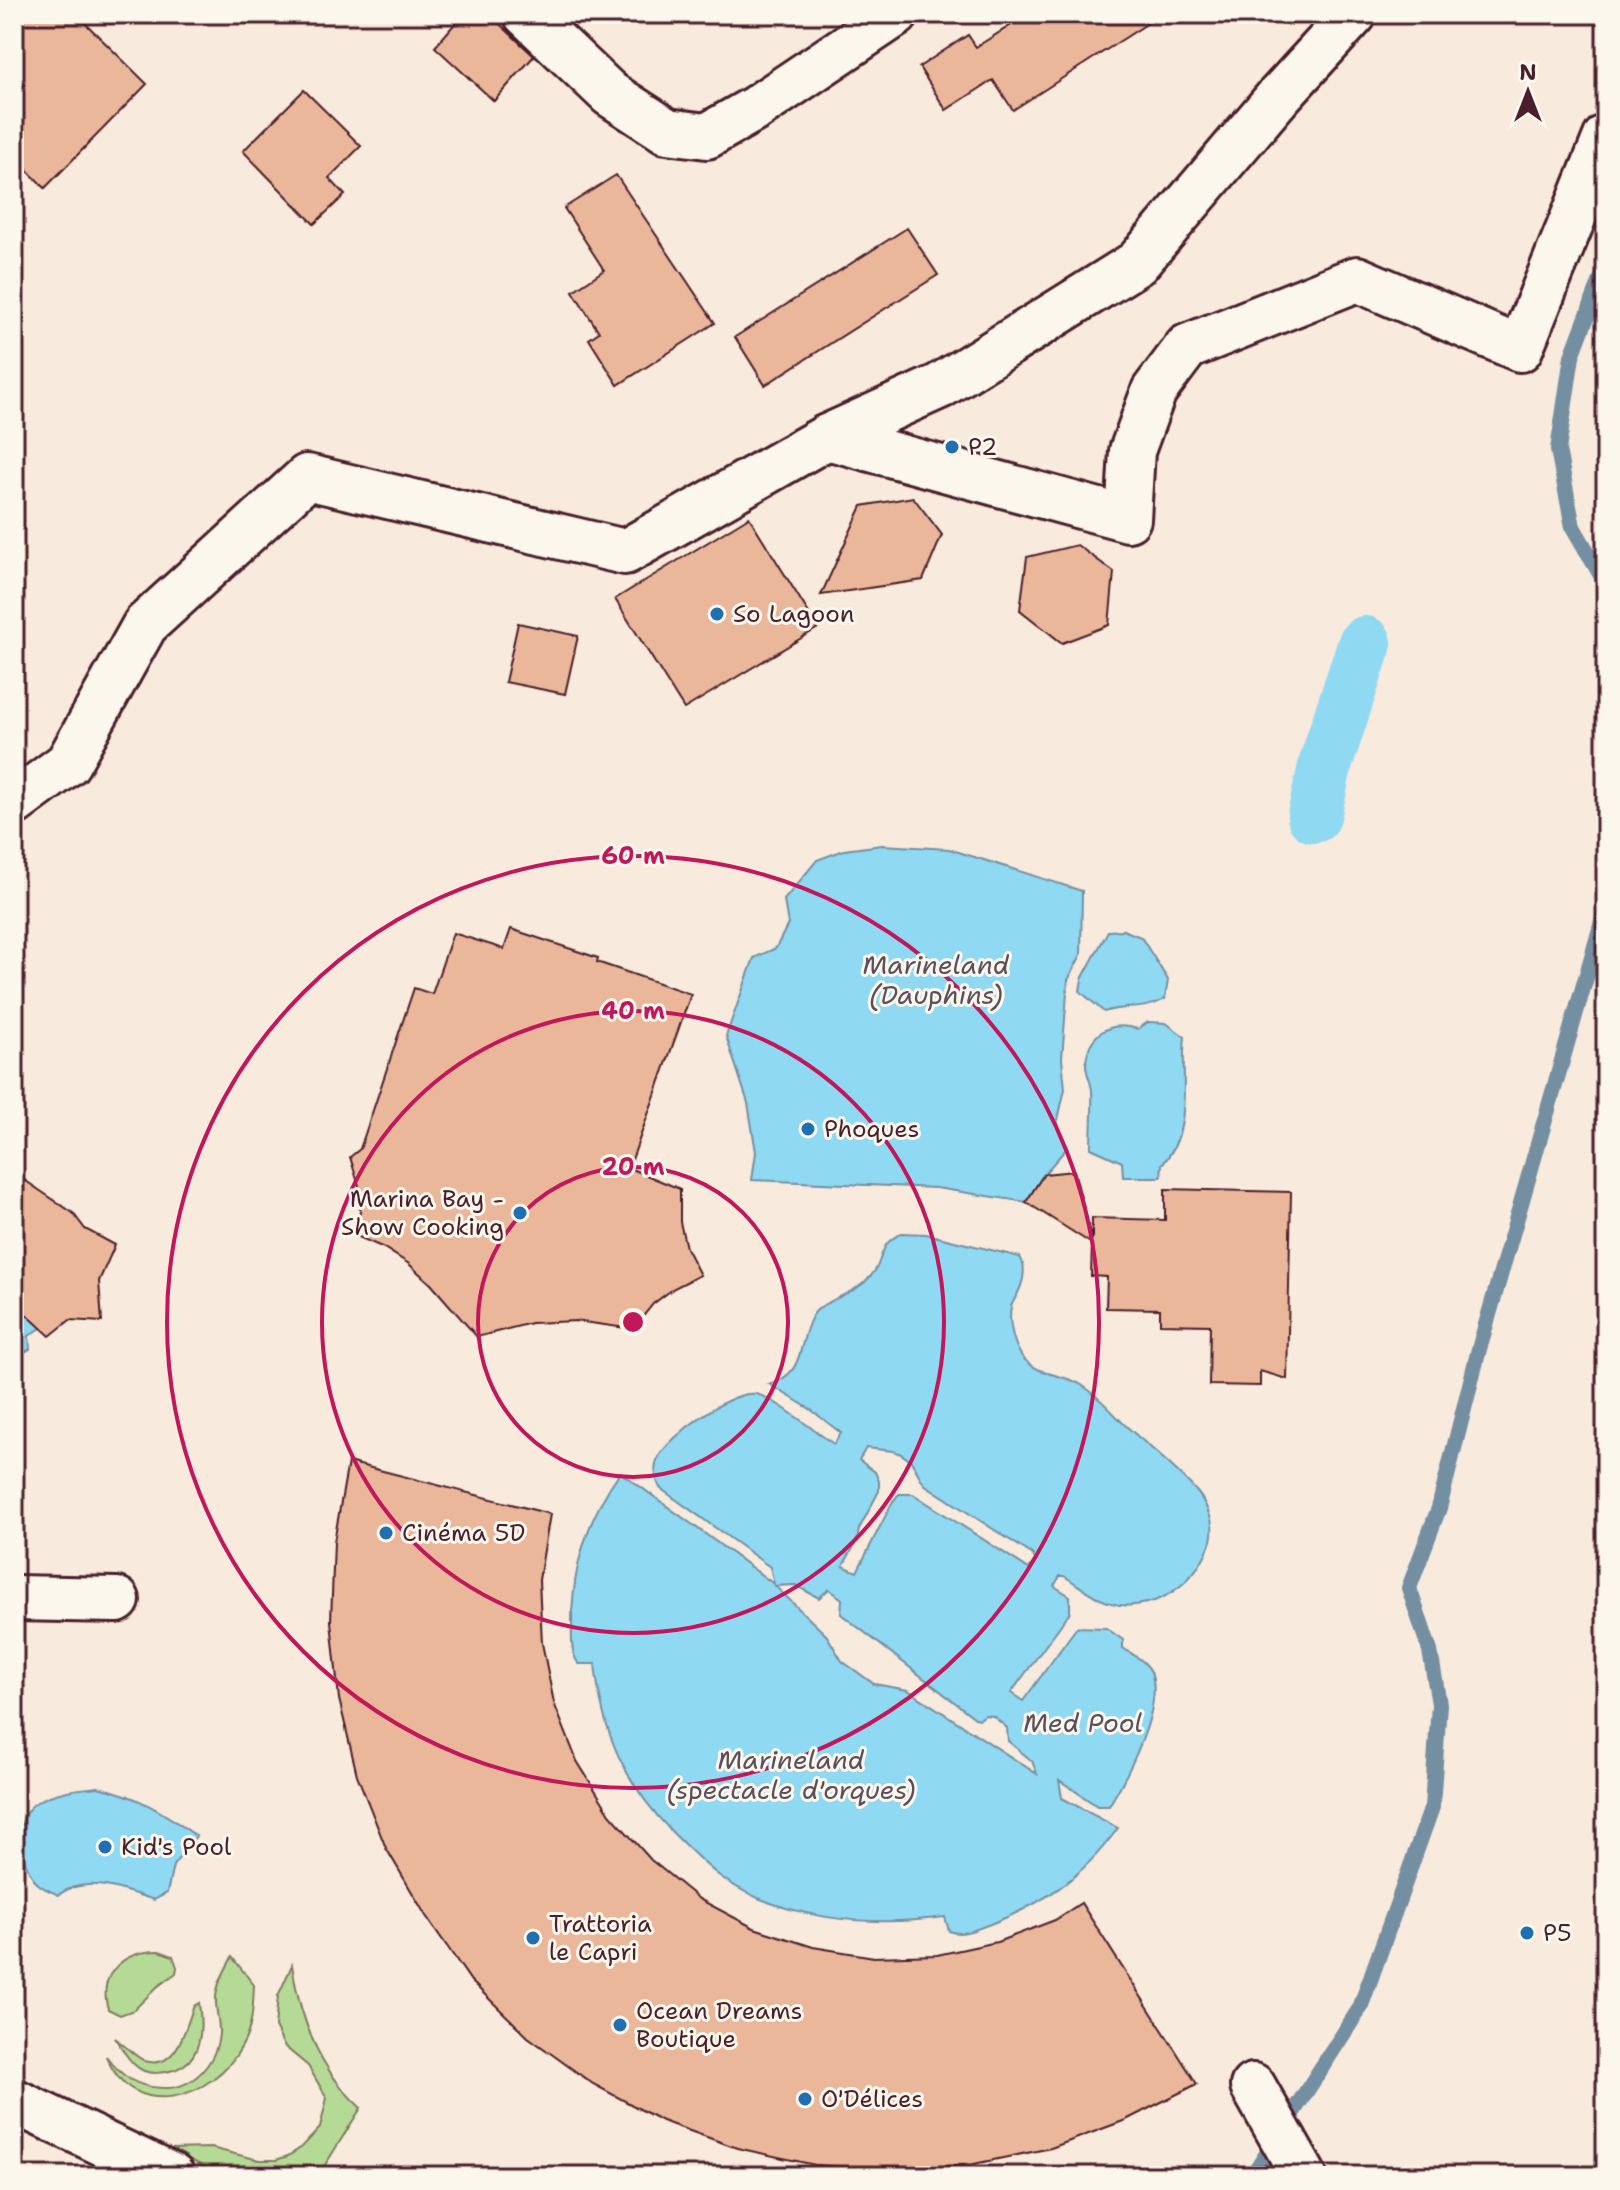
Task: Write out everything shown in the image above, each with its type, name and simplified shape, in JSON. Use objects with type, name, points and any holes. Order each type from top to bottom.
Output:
[{"type":"street","points":[[526,14],[610,94],[667,131],[707,136],[756,108],[896,14]]},
{"type":"street","points":[[14,803],[68,763],[145,625],[307,477],[625,552],[827,437],[940,386],[1137,263],[1278,97],[1354,14]]},
{"type":"street","points":[[827,437],[1128,519],[1132,451],[1154,391],[1187,347],[1357,279],[1520,349],[1606,137]]},
{"type":"street","points":[[14,1598],[117,1600]]},
{"type":"street","points":[[1257,2094],[1301,2171]]},
{"type":"street","points":[[14,2101],[172,2176]]},
{"type":"green space","points":[[159,1951],[173,1956],[176,1973],[134,2010],[120,2015],[108,2009],[107,1984],[117,1966],[135,1955]]},
{"type":"green space","points":[[232,1957],[254,1985],[248,2031],[229,2064],[194,2090],[174,2096],[154,2097],[135,2091],[119,2077],[106,2056],[130,2080],[145,2086],[173,2087],[201,2073],[217,2045],[217,1992]]},
{"type":"green space","points":[[292,1965],[300,2005],[314,2043],[334,2077],[361,2108],[318,2176],[222,2176],[169,2149],[211,2148],[259,2160],[276,2160],[302,2147],[320,2128],[327,2098],[308,2066],[284,2046],[275,2027],[278,1996]]},
{"type":"green space","points":[[199,2003],[201,2024],[198,2044],[189,2061],[181,2067],[161,2073],[139,2069],[115,2038],[145,2061],[165,2060],[173,2054],[194,2006]]},
{"type":"water","name":"Marineland (Dauphins)","points":[[882,845],[949,849],[1082,891],[1081,955],[1068,980],[1062,1058],[1065,1089],[1057,1124],[1067,1148],[1044,1174],[1026,1202],[936,1188],[752,1180],[756,1152],[748,1103],[726,1036],[754,958],[776,948],[788,924],[784,900],[817,860],[844,850]]},
{"type":"water","points":[[1123,930],[1141,937],[1168,980],[1165,999],[1149,1005],[1104,1012],[1080,991],[1082,979],[1108,931]]},
{"type":"water","points":[[1148,1022],[1166,1023],[1185,1037],[1182,1121],[1172,1151],[1162,1164],[1161,1177],[1123,1177],[1122,1162],[1091,1148],[1092,1090],[1086,1068],[1087,1054],[1095,1038],[1109,1028],[1138,1029]]},
{"type":"water","points":[[901,1233],[926,1234],[1020,1257],[1024,1269],[1023,1280],[1011,1308],[1010,1321],[1021,1355],[1041,1371],[1072,1380],[1098,1398],[1189,1483],[1203,1501],[1212,1525],[1210,1545],[1198,1567],[1179,1587],[1156,1601],[1134,1605],[1112,1603],[1060,1576],[1054,1586],[1070,1596],[1070,1612],[1011,1693],[1023,1701],[1077,1627],[1106,1628],[1123,1640],[1123,1648],[1143,1661],[1151,1672],[1154,1687],[1148,1722],[1134,1760],[1109,1806],[1097,1806],[1059,1780],[1062,1798],[1118,1828],[1104,1846],[1075,1875],[1043,1899],[1006,1918],[963,1933],[949,1931],[945,1917],[856,1920],[796,1911],[741,1890],[717,1874],[655,1813],[628,1775],[603,1712],[595,1664],[579,1664],[572,1645],[575,1583],[584,1544],[599,1507],[620,1472],[774,1584],[770,1567],[660,1488],[656,1462],[687,1427],[716,1407],[744,1395],[763,1396],[834,1444],[841,1433],[769,1384],[790,1373],[817,1310],[865,1282],[877,1268],[886,1245]],"holes":[[[866,1448],[893,1451],[911,1461],[924,1484],[1033,1555],[1035,1560],[1029,1569],[913,1494],[899,1494],[893,1501],[857,1572],[843,1566],[879,1491],[875,1472],[859,1460]],[[795,1585],[819,1598],[829,1589],[842,1599],[841,1614],[975,1718],[993,1716],[1007,1728],[1008,1741],[1032,1761],[1037,1774],[908,1690],[874,1684],[842,1661],[827,1636],[775,1586]]]},
{"type":"water","points":[[14,1292],[47,1324],[29,1336],[30,1349],[14,1358]]},
{"type":"water","name":"Kid's Pool","points":[[98,1787],[150,1806],[196,1836],[173,1866],[167,1893],[154,1900],[118,1888],[93,1885],[69,1889],[58,1895],[43,1888],[30,1873],[20,1840],[23,1819],[29,1809],[52,1795]]},
{"type":"building","points":[[14,14],[76,14],[147,84],[45,188],[14,157]]},
{"type":"building","points":[[463,14],[489,14],[534,56],[494,101],[435,47]]},
{"type":"building","points":[[1029,14],[1162,14],[1013,110],[993,80],[946,110],[919,67],[968,35],[976,47]]},
{"type":"building","points":[[304,90],[361,146],[329,178],[345,195],[314,224],[243,151]]},
{"type":"building","points":[[616,175],[715,323],[618,385],[589,339],[599,332],[573,291],[604,270],[564,208]]},
{"type":"building","points":[[907,228],[938,275],[765,385],[735,337]]},
{"type":"building","points":[[913,497],[942,535],[923,580],[821,595],[862,506]]},
{"type":"building","name":"So Lagoon","points":[[749,517],[818,628],[684,709],[615,599]]},
{"type":"building","points":[[1077,545],[1114,572],[1109,625],[1062,643],[1020,610],[1027,557]]},
{"type":"building","points":[[518,623],[578,636],[565,694],[505,682]]},
{"type":"building","points":[[511,929],[691,994],[629,1168],[680,1189],[680,1222],[686,1248],[700,1275],[674,1288],[653,1304],[633,1329],[576,1321],[531,1323],[477,1337],[431,1284],[409,1264],[384,1248],[356,1236],[361,1205],[350,1157],[360,1149],[414,988],[432,994],[453,933],[504,949]]},
{"type":"building","points":[[1074,1171],[1092,1240],[1092,1218],[1165,1220],[1165,1189],[1291,1192],[1287,1379],[1260,1371],[1260,1386],[1209,1385],[1210,1325],[1160,1324],[1160,1309],[1106,1308],[1107,1277],[1091,1276],[1092,1244],[1026,1202],[1044,1174]]},
{"type":"building","points":[[14,1173],[73,1213],[85,1229],[115,1245],[99,1281],[102,1322],[70,1320],[50,1336],[14,1303]]},
{"type":"building","points":[[348,1462],[550,1514],[539,1580],[542,1643],[554,1703],[577,1761],[610,1814],[651,1860],[699,1899],[754,1928],[813,1947],[874,1957],[937,1955],[997,1942],[1055,1920],[1081,1903],[1197,2084],[1126,2120],[1051,2148],[974,2164],[894,2171],[815,2165],[737,2148],[662,2121],[593,2084],[528,2037],[471,1981],[426,1916],[386,1848],[357,1775],[339,1699],[331,1621],[334,1542]]},
{"type":"waterway","points":[[1606,267],[1572,356],[1558,450],[1573,527],[1606,584]]},
{"type":"waterway","points":[[1314,816],[1326,762],[1365,643]]},
{"type":"waterway","points":[[1252,2176],[1360,2008],[1432,1807],[1439,1704],[1430,1651],[1409,1588],[1439,1508],[1479,1349],[1606,908]]},
{"type":"place","name":"P2","points":[[952,447]]},
{"type":"place","name":"So Lagoon","points":[[717,614]]},
{"type":"place","name":"Phoques","points":[[808,1129]]},
{"type":"place","name":"Marina Bay - Show Cooking","points":[[520,1213]]},
{"type":"place","name":"Cinéma 5D","points":[[386,1533]]},
{"type":"place","name":"Kid's Pool","points":[[105,1847]]},
{"type":"place","name":"P5","points":[[1527,1933]]},
{"type":"place","name":"Trattoria le Capri","points":[[533,1938]]},
{"type":"place","name":"Ocean Dreams Boutique","points":[[620,2025]]},
{"type":"place","name":"O'Délices","points":[[805,2099]]},
{"type":"water label","name":"Med Pool","points":[[1083,1723]]},
{"type":"water label","name":"Marineland (spectacle d'orques)","points":[[791,1775]]}]
